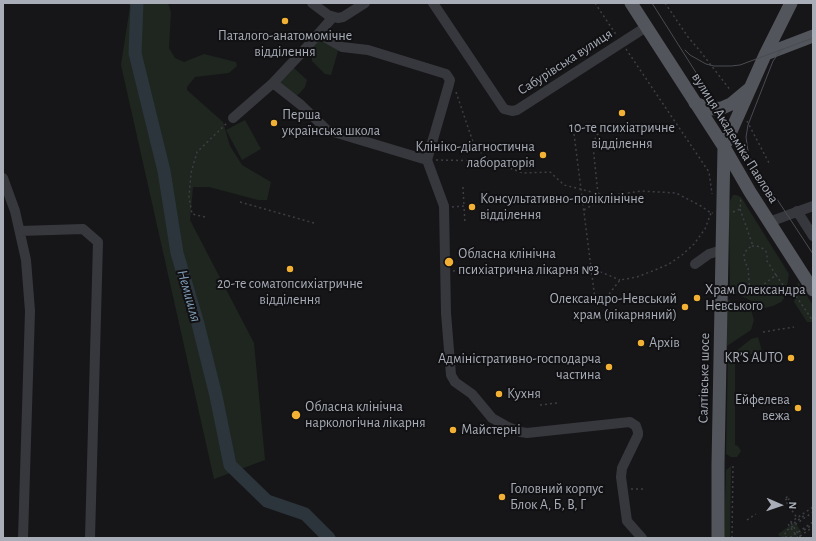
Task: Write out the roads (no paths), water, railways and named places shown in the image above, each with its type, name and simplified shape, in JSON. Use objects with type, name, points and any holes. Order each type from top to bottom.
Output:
[{"type":"main road","name":"вулиця Академіка Павлова","points":[[631,3],[724,147],[745,194],[769,222],[813,290]]},
{"type":"main road","points":[[724,147],[790,3]]},
{"type":"main road","points":[[766,54],[813,36]]},
{"type":"main road","points":[[695,103],[710,109],[722,108],[731,104],[750,88]]},
{"type":"main road","name":"Салтівське шосе","points":[[718,538],[722,250],[726,208],[724,147]]},
{"type":"main road","points":[[726,208],[727,193],[732,188],[739,187],[745,194]]},
{"type":"street","points":[[312,3],[328,15],[338,17]]},
{"type":"street","points":[[233,118],[273,82],[319,34],[338,17],[365,3]]},
{"type":"street","name":"Сабурівська вулиця","points":[[433,3],[504,109],[508,110],[517,110],[646,27]]},
{"type":"street","points":[[319,34],[342,47],[368,50],[446,74],[450,80],[427,160],[444,208],[446,313],[451,375],[455,382],[472,394],[492,418],[510,428],[527,434],[630,422],[634,424],[638,428],[638,435],[622,468],[621,476],[627,521],[642,538]]},
{"type":"street","points":[[273,82],[301,105],[327,130],[427,160]]},
{"type":"street","points":[[3,178],[15,211],[26,260],[30,311],[23,538]]},
{"type":"street","points":[[769,222],[813,206]]},
{"type":"street","name":"вулиця Академіка Павлова","points":[[797,211],[813,236]]},
{"type":"street","points":[[20,231],[83,229],[98,242],[90,538]]},
{"type":"street","points":[[695,264],[710,254],[722,250]]},
{"type":"waterway","name":"Немишля","points":[[137,3],[135,53],[164,171],[177,253],[198,324],[216,396],[230,465],[267,501],[305,514],[329,538]]},
{"type":"tram line","points":[[652,3],[813,254]]},
{"type":"tram line","points":[[685,50],[690,55],[706,64],[714,66],[731,66],[740,65],[813,38]]},
{"type":"tram line","points":[[748,151],[746,137],[748,125],[773,61],[782,49]]},
{"type":"place","name":"Паталого-анатомомічне відділення","points":[[285,21]]},
{"type":"place","name":"10-те психіатричне відділення","points":[[622,113]]},
{"type":"place","name":"Перша українська школа","points":[[274,123]]},
{"type":"place","name":"Клініко-діагностична лабораторія","points":[[543,155]]},
{"type":"place","name":"Консультативно-поліклінічне відділення","points":[[472,207]]},
{"type":"place","name":"Обласна клінічна психіатрична лікарня №3","points":[[449,262]]},
{"type":"place","name":"20-те соматопсихіатричне відділення","points":[[290,269]]},
{"type":"place","name":"Храм Олександра Невського","points":[[697,298]]},
{"type":"place","name":"Олександро-Невський храм (лікарняний)","points":[[685,307]]},
{"type":"place","name":"Архів","points":[[641,343]]},
{"type":"place","name":"KR’S AUTO","points":[[791,358]]},
{"type":"place","name":"Адміністративно-господарча частина","points":[[609,367]]},
{"type":"place","name":"Кухня","points":[[499,394]]},
{"type":"place","name":"Ейфелева вежа","points":[[798,408]]},
{"type":"place","name":"Обласна клінічна наркологічна лікарня","points":[[296,415]]},
{"type":"place","name":"Майстерні","points":[[453,430]]},
{"type":"place","name":"Головний корпус Блок А, Б, В, Г","points":[[502,497]]}]
